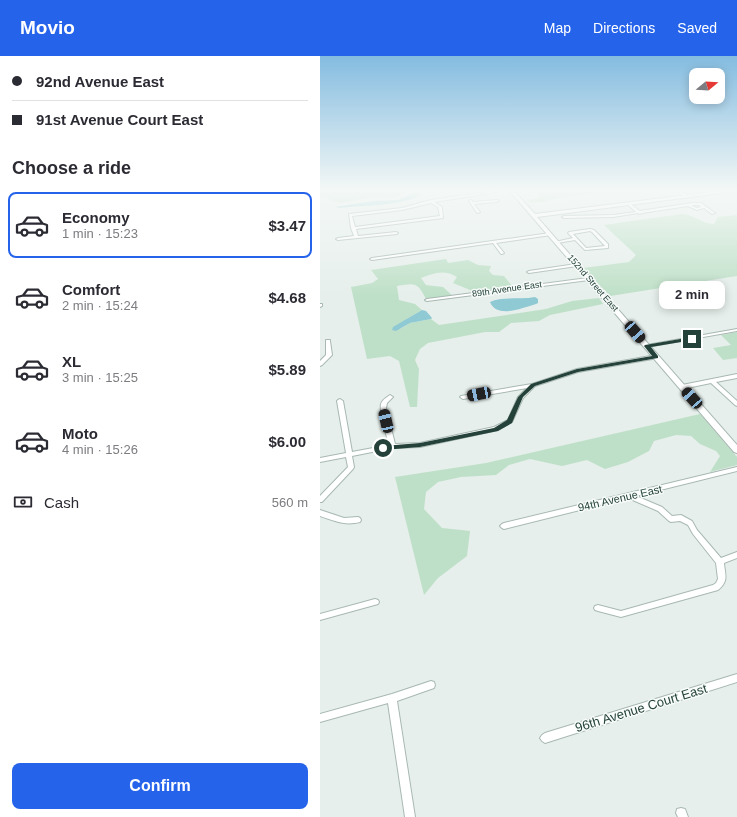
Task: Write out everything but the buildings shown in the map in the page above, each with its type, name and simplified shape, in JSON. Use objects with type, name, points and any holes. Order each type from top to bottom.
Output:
[{"type":"street","points":[[356,237],[353,228],[373,226]]},
{"type":"street","name":"152nd Street East","points":[[542,226],[737,450]]},
{"type":"street","points":[[590,230],[593,231],[608,246],[605,248],[586,250],[575,239],[570,233],[571,232],[590,230]]},
{"type":"street","points":[[338,239],[396,233]]},
{"type":"street","points":[[372,258],[550,234]]},
{"type":"street","points":[[557,242],[575,239]]},
{"type":"street","points":[[494,242],[502,253]]},
{"type":"street","points":[[529,272],[576,265]]},
{"type":"street","name":"89th Avenue East","points":[[427,300],[588,278]]},
{"type":"street","points":[[647,346],[737,330]]},
{"type":"street","points":[[320,364],[329,354],[328,341]]},
{"type":"street","points":[[463,397],[533,385],[577,371],[656,357]]},
{"type":"street","points":[[682,387],[737,376]]},
{"type":"street","points":[[712,381],[737,404]]},
{"type":"street","points":[[320,460],[392,446],[420,445],[496,430],[510,421],[521,397],[533,385]]},
{"type":"street","points":[[390,397],[384,403],[383,408],[392,446]]},
{"type":"street","points":[[320,500],[349,470],[351,462],[340,401]]},
{"type":"street","name":"94th Avenue East","points":[[504,526],[737,469]]},
{"type":"street","points":[[598,608],[621,614],[715,588],[721,583],[723,575],[720,562],[695,532],[690,523],[682,518],[671,519],[660,510],[630,496]]},
{"type":"street","points":[[320,513],[344,521],[358,520]]},
{"type":"street","points":[[720,562],[724,559],[737,556]]},
{"type":"street","points":[[320,617],[375,602]]},
{"type":"street","name":"96th Avenue Court East","points":[[545,738],[737,678]]},
{"type":"street","points":[[320,718],[392,698],[431,685]]},
{"type":"street","points":[[392,698],[410,817]]},
{"type":"green space","points":[[605,226],[737,226],[737,276],[610,296],[583,268],[629,262],[636,255]]},
{"type":"green space","points":[[446,259],[448,263],[468,260],[478,265],[491,266],[489,271],[493,275],[504,276],[512,286],[475,292],[453,283],[457,277],[444,272],[434,273],[421,278],[426,285],[443,287],[453,296],[426,299],[420,289],[415,285],[408,284],[397,286],[399,300],[415,304],[422,310],[407,319],[400,329],[410,323],[431,319],[439,325],[546,309],[572,301],[599,298],[603,304],[550,315],[539,321],[511,323],[499,332],[485,332],[428,343],[420,349],[415,360],[419,369],[417,407],[410,407],[399,361],[390,356],[367,359],[351,287],[372,283],[378,279],[371,270]]},
{"type":"green space","points":[[737,332],[737,358],[723,360],[713,348],[731,345],[721,335]]},
{"type":"green space","points":[[700,414],[737,457],[737,465],[710,472],[720,456],[716,451],[700,444],[691,436],[676,435],[654,441],[649,451],[628,462],[605,469],[587,460],[562,466],[530,459],[509,465],[496,475],[461,477],[438,482],[426,492],[424,509],[442,528],[470,531],[467,556],[438,578],[424,595],[395,477],[486,463]]},
{"type":"water","points":[[535,297],[538,299],[538,303],[510,311],[498,310],[493,307],[490,302],[500,299]]},
{"type":"water","points":[[422,310],[426,311],[432,318],[410,323],[396,331],[392,330],[393,327]]},
{"type":"route","points":[[383,448],[392,446],[402,447],[420,445],[496,430],[510,421],[521,397],[533,385],[577,371],[656,357],[647,346],[692,339]]}]
